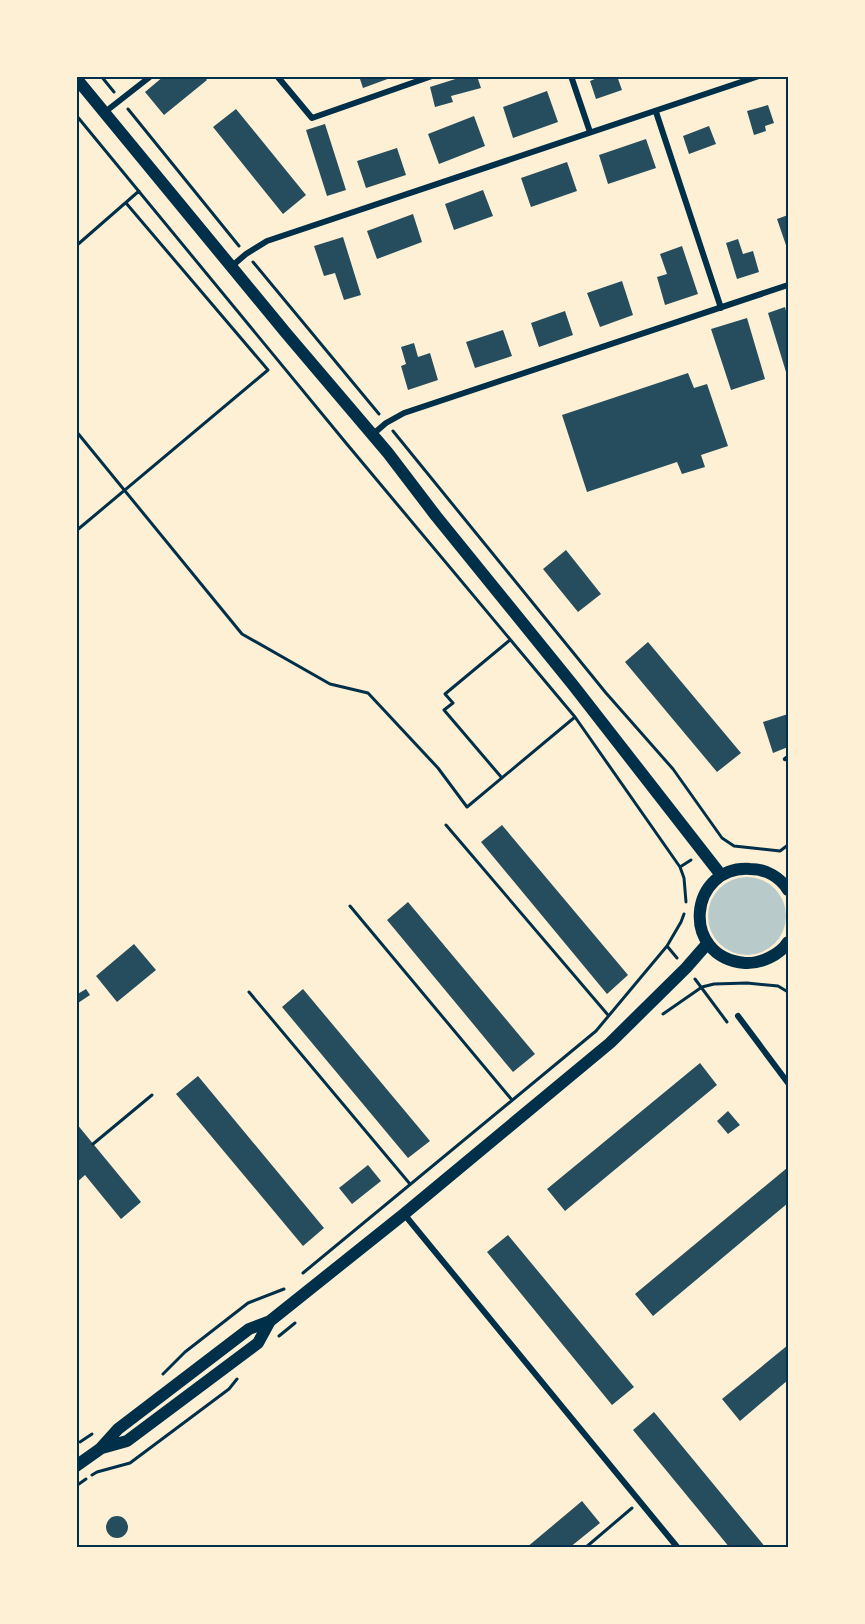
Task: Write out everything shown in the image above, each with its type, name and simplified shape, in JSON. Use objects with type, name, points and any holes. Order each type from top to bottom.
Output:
[{"type":"main road","points":[[76,78],[372,435],[573,685],[721,875]]},
{"type":"main road","points":[[788,946],[767,959],[749,963],[733,962],[718,955],[707,944],[701,928],[700,915],[702,904],[712,882],[721,875],[743,868],[766,871],[789,890]]},
{"type":"main road","points":[[76,1466],[100,1449],[118,1429],[249,1329],[270,1321],[404,1214],[610,1043],[707,944]]},
{"type":"street","points":[[105,112],[151,76]]},
{"type":"street","points":[[277,76],[312,118],[432,76]]},
{"type":"street","points":[[571,76],[590,132]]},
{"type":"street","points":[[232,266],[267,241],[759,76]]},
{"type":"street","points":[[656,112],[721,308]]},
{"type":"street","points":[[372,435],[386,423],[404,413],[789,285]]},
{"type":"street","points":[[738,1016],[789,1083]]},
{"type":"street","points":[[404,1214],[678,1548]]},
{"type":"path","points":[[101,76],[606,693],[673,769],[722,838],[734,846],[780,851],[789,845]]},
{"type":"path","points":[[76,115],[575,717],[680,867],[684,878],[686,904]]},
{"type":"path","points":[[76,246],[139,191]]},
{"type":"path","points":[[76,531],[268,370],[126,202]]},
{"type":"path","points":[[76,431],[242,634],[330,684],[368,693],[438,768],[467,807],[575,717]]},
{"type":"path","points":[[502,778],[444,710],[453,703],[445,694],[510,640]]},
{"type":"path","points":[[446,825],[608,1016]]},
{"type":"path","points":[[350,906],[512,1100]]},
{"type":"path","points":[[300,1275],[596,1030],[667,946],[684,913]]},
{"type":"path","points":[[738,1016],[728,1023],[704,993],[702,987],[714,984],[747,983],[778,986],[788,990]]},
{"type":"path","points":[[249,992],[410,1184]]},
{"type":"path","points":[[93,1144],[152,1095]]},
{"type":"path","points":[[161,1378],[185,1352],[248,1303],[283,1289],[292,1282]]},
{"type":"path","points":[[76,1445],[96,1430]]},
{"type":"path","points":[[585,1548],[641,1501]]},
{"type":"shaded area","points":[[747,877],[762,880],[775,888],[783,901],[786,916],[783,931],[775,944],[762,952],[747,955],[732,952],[719,944],[711,931],[708,916],[711,901],[719,888],[732,880]]},
{"type":"building","points":[[164,76],[204,76],[207,80],[164,115],[145,92]]},
{"type":"building","points":[[359,76],[393,76],[393,77],[363,88]]},
{"type":"building","points":[[465,76],[477,76],[481,88],[451,96],[453,102],[435,107],[430,87]]},
{"type":"building","points":[[602,76],[617,76],[622,90],[596,99],[590,81]]},
{"type":"building","points":[[547,91],[558,122],[513,138],[503,107]]},
{"type":"building","points":[[768,105],[774,123],[765,126],[766,131],[754,135],[747,111]]},
{"type":"building","points":[[236,109],[306,195],[283,214],[213,127]]},
{"type":"building","points":[[474,116],[485,146],[439,164],[428,134]]},
{"type":"building","points":[[325,124],[346,190],[327,196],[306,130]]},
{"type":"building","points":[[709,126],[716,144],[689,154],[683,136]]},
{"type":"building","points":[[646,139],[656,168],[608,184],[599,155]]},
{"type":"building","points":[[397,148],[406,175],[366,188],[357,161]]},
{"type":"building","points":[[567,162],[577,191],[531,207],[521,178]]},
{"type":"building","points":[[483,190],[493,216],[454,230],[445,204]]},
{"type":"building","points":[[413,214],[422,242],[377,259],[367,231]]},
{"type":"building","points":[[788,215],[788,251],[777,219]]},
{"type":"building","points":[[343,237],[361,295],[344,300],[335,273],[324,276],[314,246]]},
{"type":"building","points":[[738,239],[743,254],[753,251],[759,272],[737,279],[726,243]]},
{"type":"building","points":[[682,246],[698,294],[665,305],[657,277],[667,274],[660,254]]},
{"type":"building","points":[[622,281],[633,315],[600,327],[587,293]]},
{"type":"building","points":[[785,307],[788,319],[788,371],[786,372],[768,313]]},
{"type":"building","points":[[565,311],[573,335],[539,347],[531,323]]},
{"type":"building","points":[[747,318],[765,379],[731,390],[711,329]]},
{"type":"building","points":[[503,330],[512,356],[475,368],[466,342]]},
{"type":"building","points":[[414,343],[418,357],[430,353],[438,380],[408,390],[401,366],[406,364],[401,347]]},
{"type":"building","points":[[688,373],[694,388],[707,384],[728,446],[701,455],[705,467],[682,474],[677,462],[587,492],[562,415]]},
{"type":"building","points":[[566,550],[601,594],[578,612],[543,569]]},
{"type":"building","points":[[648,642],[741,753],[717,772],[625,662]]},
{"type":"building","points":[[788,714],[788,747],[773,753],[763,722]]},
{"type":"building","points":[[502,825],[628,975],[607,994],[481,842]]},
{"type":"building","points":[[408,902],[535,1054],[513,1072],[387,920]]},
{"type":"building","points":[[134,944],[156,970],[117,1002],[96,976]]},
{"type":"building","points":[[86,989],[90,995],[78,1003],[76,995]]},
{"type":"building","points":[[303,989],[430,1141],[408,1158],[282,1007]]},
{"type":"building","points":[[700,1063],[717,1085],[565,1211],[547,1189]]},
{"type":"building","points":[[198,1076],[324,1228],[303,1246],[176,1094]]},
{"type":"building","points":[[728,1111],[740,1125],[728,1134],[717,1121]]},
{"type":"building","points":[[76,1123],[141,1202],[121,1219],[85,1175],[76,1183]]},
{"type":"building","points":[[368,1165],[381,1181],[352,1204],[339,1188]]},
{"type":"building","points":[[787,1168],[788,1203],[653,1316],[635,1294]]},
{"type":"building","points":[[508,1235],[634,1387],[612,1405],[487,1252]]},
{"type":"building","points":[[788,1345],[788,1380],[740,1421],[722,1399]]},
{"type":"building","points":[[654,1412],[766,1548],[730,1548],[633,1430]]},
{"type":"building","points":[[582,1501],[600,1523],[569,1548],[526,1548]]},
{"type":"building","points":[[117,1516],[125,1519],[128,1527],[125,1535],[117,1538],[109,1535],[106,1527],[109,1519]]}]
